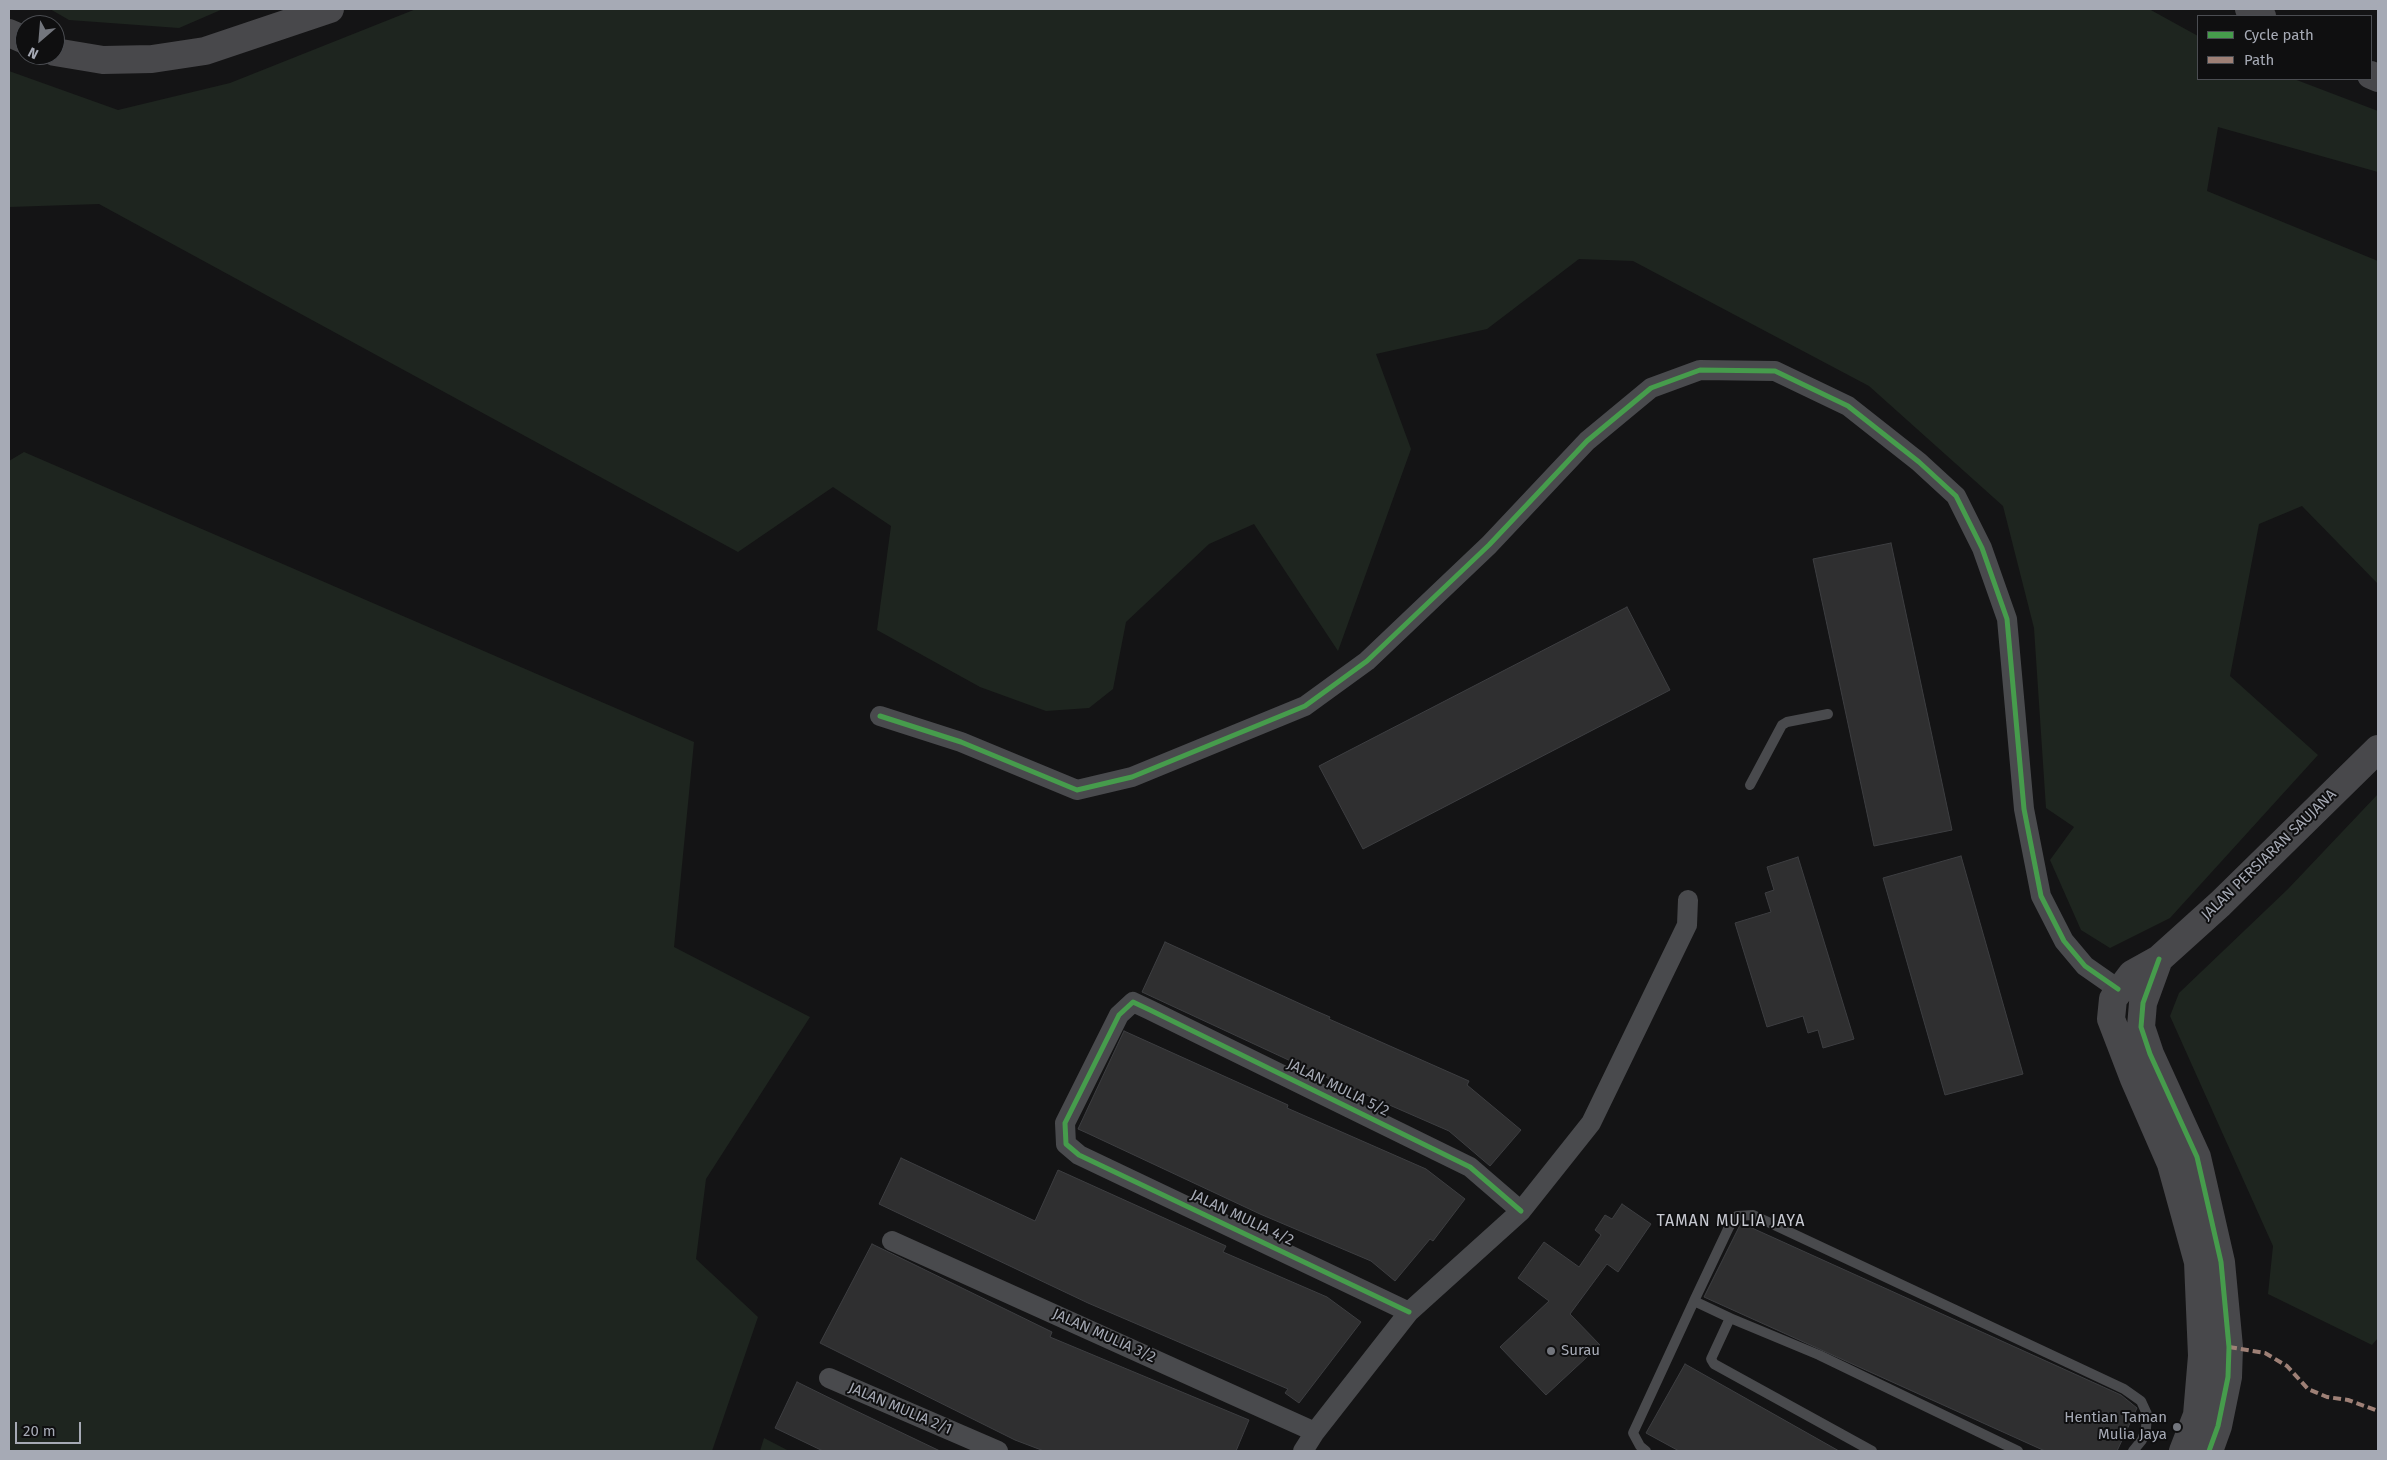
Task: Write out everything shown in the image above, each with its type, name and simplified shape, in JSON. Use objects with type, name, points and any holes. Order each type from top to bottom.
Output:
[{"type":"street","points":[[65,54],[104,60],[152,59],[205,51],[330,9]]},
{"type":"street","points":[[2249,9],[2260,15]]},
{"type":"street","points":[[880,716],[961,742],[1076,790],[1132,777],[1306,706],[1367,661],[1489,545],[1587,441],[1650,388],[1700,370],[1775,371],[1848,406],[1919,462],[1956,496],[1982,548],[2007,619],[2024,809],[2042,896],[2064,941],[2084,966],[2118,989],[2113,999],[2111,1019],[2134,1079],[2172,1164],[2198,1262],[2202,1356],[2196,1415],[2183,1451]]},
{"type":"street","name":"JALAN PERSIARAN SAUJANA","points":[[2118,989],[2132,974],[2159,959],[2220,904],[2378,749]]},
{"type":"street","points":[[1303,1451],[1315,1432],[1409,1312],[1521,1211],[1590,1123],[1687,925],[1688,900]]},
{"type":"street","name":"JALAN PERSIARAN SAUJANA","points":[[2159,959],[2143,1002],[2141,1027],[2150,1054],[2197,1156],[2221,1262],[2229,1347],[2228,1377],[2218,1426],[2209,1451]]},
{"type":"street","name":"JALAN MULIA 5/2","points":[[1133,1002],[1470,1167],[1521,1211]]},
{"type":"street","name":"JALAN MULIA 4/2","points":[[1133,1002],[1119,1015],[1065,1123],[1066,1144],[1079,1155],[1409,1312]]},
{"type":"street","name":"JALAN MULIA 3/2","points":[[892,1240],[1315,1432]]},
{"type":"street","name":"JALAN MULIA 2/1","points":[[829,1378],[998,1451]]},
{"type":"lane","points":[[1750,785],[1782,725],[1828,714]]},
{"type":"lane","points":[[1646,1451],[1640,1446],[1633,1433],[1729,1228],[1737,1216],[1753,1215],[2124,1389],[2141,1401],[2147,1414],[2144,1434],[2132,1451]]},
{"type":"lane","points":[[1694,1301],[1819,1355],[2018,1451]]},
{"type":"lane","points":[[1730,1318],[1711,1359],[1714,1364],[1872,1451]]},
{"type":"shaded area","points":[[50,9],[223,9],[179,28],[69,20],[65,18],[65,15],[60,15]]},
{"type":"shaded area","points":[[416,9],[2149,9],[2197,35],[2197,80],[2297,80],[2378,111],[2378,172],[2218,127],[2207,191],[2378,261],[2378,584],[2302,506],[2259,524],[2230,676],[2318,755],[2170,918],[2110,948],[2081,930],[2050,860],[2074,827],[2046,808],[2034,628],[2003,506],[1869,386],[1633,261],[1579,259],[1487,329],[1376,354],[1411,449],[1338,651],[1254,524],[1209,544],[1126,622],[1113,689],[1089,708],[1046,711],[980,687],[877,630],[891,526],[833,487],[738,552],[99,204],[9,207],[9,71],[118,110],[230,83]]},
{"type":"shaded area","points":[[24,452],[694,742],[674,947],[810,1017],[706,1179],[696,1259],[758,1317],[712,1451],[9,1451],[9,461]]},
{"type":"shaded area","points":[[2378,794],[2378,1338],[2372,1345],[2268,1294],[2273,1246],[2170,1016],[2179,993],[2288,889]]},
{"type":"shaded area","points":[[764,1438],[789,1451],[760,1451]]},
{"type":"building","points":[[1891,543],[1952,830],[1874,846],[1813,559]]},
{"type":"building","points":[[1627,607],[1670,690],[1363,849],[1319,766]]},
{"type":"building","points":[[1961,856],[2023,1074],[1945,1095],[1883,878]]},
{"type":"building","points":[[1798,857],[1854,1039],[1823,1048],[1818,1030],[1808,1033],[1803,1016],[1767,1027],[1735,923],[1771,912],[1765,893],[1774,890],[1767,867]]},
{"type":"building","points":[[1165,942],[1330,1017],[1329,1019],[1469,1081],[1467,1085],[1521,1130],[1490,1166],[1449,1131],[1323,1076],[1142,992]]},
{"type":"building","points":[[1124,1031],[1288,1105],[1287,1108],[1426,1169],[1465,1199],[1433,1241],[1430,1239],[1395,1281],[1371,1261],[1260,1214],[1078,1129]]},
{"type":"building","points":[[901,1158],[1035,1221],[1058,1170],[1226,1246],[1223,1252],[1327,1297],[1361,1322],[1299,1403],[1285,1393],[1288,1389],[1088,1303],[879,1204]]},
{"type":"building","points":[[1622,1204],[1651,1224],[1618,1272],[1607,1264],[1570,1314],[1600,1345],[1546,1395],[1500,1347],[1549,1301],[1518,1278],[1544,1242],[1579,1267],[1601,1235],[1595,1230],[1605,1215],[1612,1219]]},
{"type":"building","points":[[1741,1223],[2121,1395],[2137,1408],[2117,1451],[2045,1451],[1704,1297]]},
{"type":"building","points":[[872,1244],[1052,1332],[1050,1337],[1249,1420],[1236,1451],[1044,1451],[1015,1440],[820,1343]]},
{"type":"building","points":[[1685,1364],[1839,1451],[1679,1451],[1646,1433]]},
{"type":"building","points":[[797,1382],[940,1451],[823,1451],[775,1428]]},
{"type":"marked path","points":[[2229,1347],[2265,1353],[2287,1366],[2308,1389],[2327,1397],[2348,1400],[2378,1411]]},
{"type":"cycle path","points":[[880,716],[961,742],[1077,790],[1132,777],[1305,706],[1367,661],[1489,545],[1587,441],[1651,388],[1700,370],[1775,371],[1848,406],[1919,462],[1956,496],[1982,548],[2007,619],[2024,809],[2041,896],[2064,941],[2085,966],[2118,989]]},
{"type":"cycle path","points":[[2159,959],[2143,1003],[2141,1027],[2150,1054],[2197,1157],[2221,1262],[2229,1347],[2228,1377],[2218,1426],[2209,1451]]},
{"type":"cycle path","points":[[1409,1312],[1079,1155],[1066,1144],[1065,1123],[1119,1015],[1133,1002],[1150,1010],[1470,1167],[1521,1211]]},
{"type":"place","name":"Surau","points":[[1551,1351]]},
{"type":"place","name":"Hentian Taman Mulia Jaya","points":[[2177,1427]]},
{"type":"district","name":"TAMAN MULIA JAYA","points":[[1731,1222]]}]
